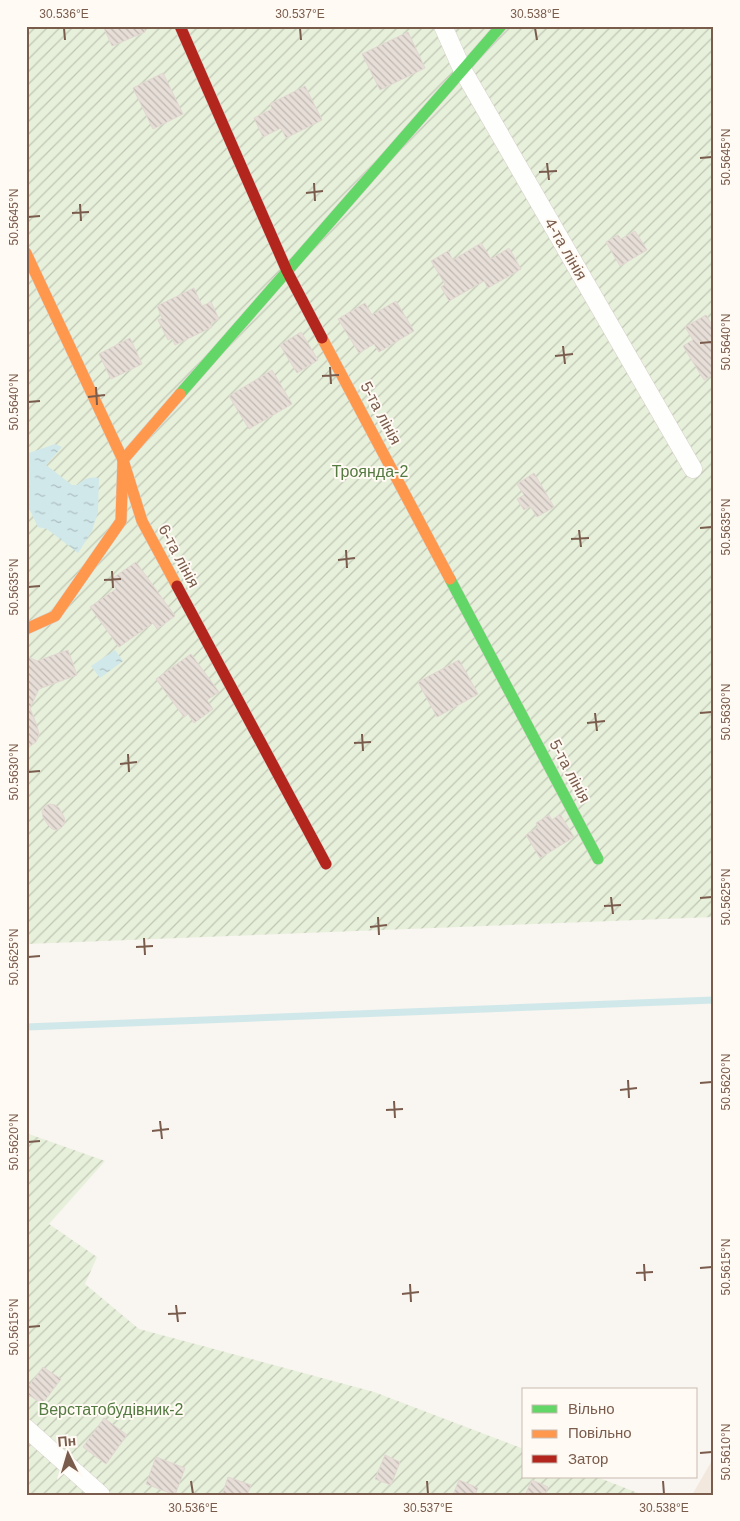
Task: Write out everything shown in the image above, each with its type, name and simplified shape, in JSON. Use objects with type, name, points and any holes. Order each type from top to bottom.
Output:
[{"type":"street","name":"5-та лінія","points":[[180,26],[287,271],[598,859]]},
{"type":"street","name":"4-та лінія","points":[[442,26],[462,69],[694,469]]},
{"type":"street","points":[[26,629],[55,616],[121,522],[123,460],[501,26]]},
{"type":"street","name":"6-та лінія","points":[[26,253],[123,460],[142,521],[326,864]]},
{"type":"street","points":[[26,1428],[101,1495]]},
{"type":"shaded area","points":[[714,1457],[714,1495],[692,1495]]},
{"type":"green space","name":"Троянда-2","points":[[26,26],[714,26],[714,917],[26,944]]},
{"type":"green space","name":"Верстатобудівник-2","points":[[26,1133],[105,1161],[49,1224],[97,1257],[85,1284],[139,1329],[374,1392],[522,1448],[522,1478],[600,1478],[643,1495],[26,1495]]},
{"type":"water","points":[[55,444],[62,447],[46,465],[72,485],[77,485],[89,478],[99,478],[98,512],[92,531],[78,553],[47,529],[38,527],[26,502],[26,454]]},
{"type":"water","points":[[115,650],[123,661],[100,678],[91,666]]},
{"type":"building","points":[[103,26],[143,26],[145,32],[112,46]]},
{"type":"building","points":[[408,32],[425,68],[380,90],[362,54]]},
{"type":"building","points":[[163,73],[183,114],[153,129],[133,88]]},
{"type":"building","points":[[305,86],[322,120],[286,138],[281,128],[263,137],[254,118],[272,109],[270,104]]},
{"type":"building","points":[[635,231],[647,250],[620,266],[606,242],[618,235],[621,239]]},
{"type":"building","points":[[481,243],[491,259],[509,248],[521,269],[488,288],[484,281],[449,301],[441,287],[445,284],[431,261],[448,251],[453,260]]},
{"type":"building","points":[[194,288],[202,306],[211,302],[219,319],[211,323],[212,327],[175,345],[172,338],[168,340],[158,320],[162,318],[157,306]]},
{"type":"building","points":[[396,301],[414,331],[379,352],[374,344],[359,353],[338,319],[365,303],[372,315]]},
{"type":"building","points":[[706,315],[711,323],[714,322],[714,381],[711,376],[704,380],[683,346],[693,340],[685,327]]},
{"type":"building","points":[[301,332],[318,360],[297,373],[280,345]]},
{"type":"building","points":[[130,338],[142,364],[111,379],[99,354]]},
{"type":"building","points":[[272,370],[292,404],[249,429],[229,396]]},
{"type":"building","points":[[534,473],[554,507],[537,517],[530,506],[524,510],[517,499],[524,495],[517,484]]},
{"type":"building","points":[[136,562],[175,616],[157,629],[153,623],[119,647],[90,607],[116,589],[110,580]]},
{"type":"building","points":[[68,650],[77,675],[39,689],[30,708],[39,734],[36,742],[26,749],[26,656],[37,661]]},
{"type":"building","points":[[191,654],[219,692],[207,700],[213,709],[194,723],[188,714],[184,717],[156,679]]},
{"type":"building","points":[[459,660],[478,694],[437,717],[418,682]]},
{"type":"building","points":[[50,804],[59,808],[64,817],[65,822],[57,830],[52,829],[43,817],[42,811],[45,806]]},
{"type":"building","points":[[560,814],[574,837],[540,858],[526,835],[538,827],[536,823],[549,815],[552,820]]},
{"type":"building","points":[[43,1367],[61,1379],[42,1404],[26,1393],[26,1390]]},
{"type":"building","points":[[104,1418],[127,1435],[106,1464],[83,1447]]},
{"type":"building","points":[[385,1455],[400,1462],[391,1485],[375,1479]]},
{"type":"building","points":[[156,1457],[185,1468],[175,1495],[146,1484]]},
{"type":"building","points":[[228,1477],[251,1485],[247,1495],[222,1495]]},
{"type":"building","points":[[459,1480],[478,1488],[475,1495],[453,1495]]},
{"type":"building","points":[[532,1480],[548,1487],[545,1495],[525,1495]]},
{"type":"waterway","points":[[26,1027],[714,1000]]},
{"type":"traffic: fast","points":[[180,394],[501,26]]},
{"type":"traffic: fast","points":[[450,579],[598,859]]},
{"type":"traffic: slow","points":[[26,253],[123,460],[142,521],[177,586]]},
{"type":"traffic: slow","points":[[322,338],[450,579]]},
{"type":"traffic: slow","points":[[26,629],[55,616],[121,521],[123,460],[180,394]]},
{"type":"traffic: jam","points":[[180,26],[287,271],[322,338]]},
{"type":"traffic: jam","points":[[177,586],[326,864]]}]
